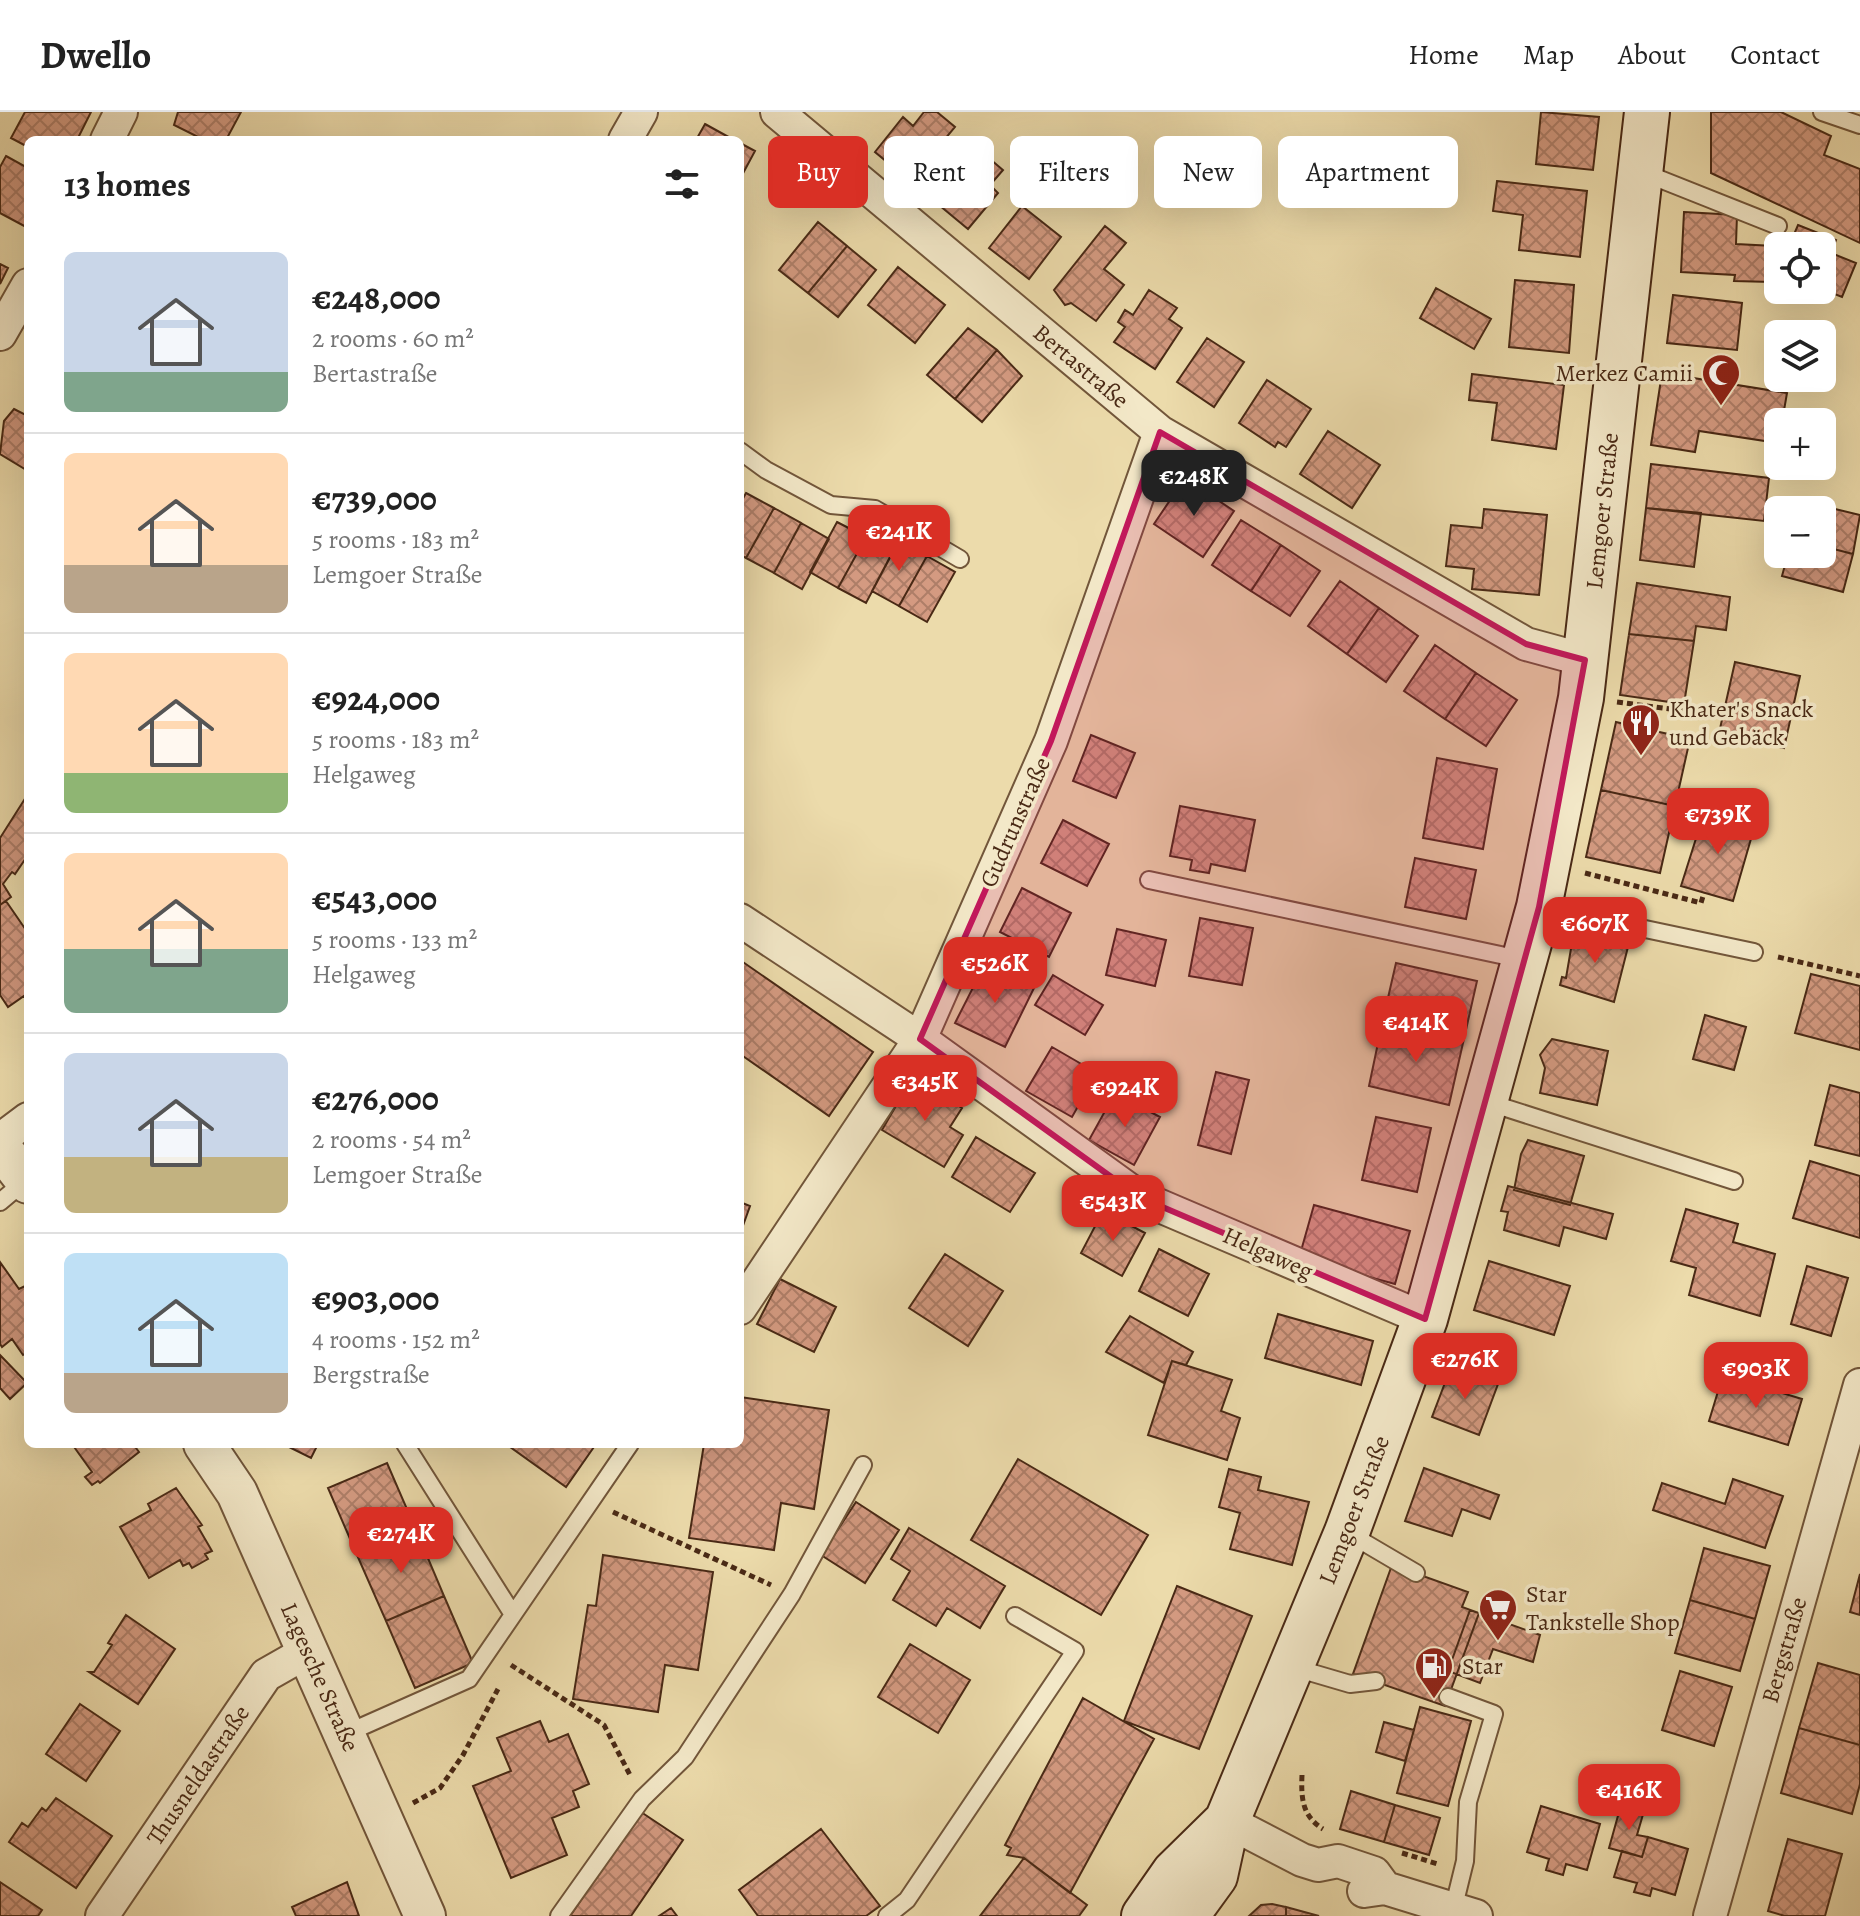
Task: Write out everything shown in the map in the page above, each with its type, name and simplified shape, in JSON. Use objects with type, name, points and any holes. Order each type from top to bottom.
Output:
[{"type":"main road","name":"Lemgoer Straße","points":[[1186,1916],[1215,1876],[1227,1821],[1347,1532],[1425,1319],[1539,907],[1583,679],[1647,112]]},
{"type":"main road","name":"Lemgoer Straße","points":[[1144,1916],[1174,1873],[1227,1821]]},
{"type":"street","points":[[109,136],[121,112]]},
{"type":"street","points":[[627,136],[641,112]]},
{"type":"street","name":"Bertastraße","points":[[777,112],[1160,432],[1583,679]]},
{"type":"street","points":[[0,334],[24,292]]},
{"type":"street","name":"Gudrunstraße","points":[[744,1302],[920,1039],[1051,741],[1160,432]]},
{"type":"street","name":"Helgaweg","points":[[744,923],[920,1039],[1139,1197],[1425,1319]]},
{"type":"street","points":[[0,1140],[24,1122]]},
{"type":"street","points":[[0,1147],[18,1188]]},
{"type":"street","name":"Bergstraße","points":[[1710,1916],[1860,1385]]},
{"type":"street","name":"Lagesche Straße","points":[[207,1448],[237,1493],[310,1650],[425,1916]]},
{"type":"street","name":"Thusneldastraße","points":[[102,1916],[266,1675],[310,1650]]},
{"type":"street","points":[[1227,1821],[1318,1865],[1332,1882],[1367,1892],[1385,1888],[1464,1913]]},
{"type":"lane","points":[[1822,112],[1860,125]]},
{"type":"lane","points":[[1640,172],[1778,226]]},
{"type":"lane","points":[[744,454],[766,470],[831,505],[875,509],[960,559]]},
{"type":"lane","points":[[1149,880],[1525,960]]},
{"type":"lane","points":[[1539,907],[1754,952]]},
{"type":"lane","points":[[1486,1102],[1734,1181]]},
{"type":"lane","points":[[408,1448],[512,1613]]},
{"type":"lane","points":[[345,1734],[469,1679],[627,1448]]},
{"type":"lane","points":[[559,1916],[642,1799],[685,1757],[792,1594],[863,1465]]},
{"type":"lane","points":[[1347,1532],[1416,1573]]},
{"type":"lane","points":[[887,1916],[907,1900],[1075,1651],[1015,1616]]},
{"type":"lane","points":[[1292,1667],[1350,1684],[1376,1681]]},
{"type":"lane","points":[[1448,1697],[1494,1714],[1468,1802],[1464,1913]]},
{"type":"path","points":[[1583,679],[1723,716]]},
{"type":"path","points":[[1549,863],[1701,903],[1704,893]]},
{"type":"path","points":[[1754,952],[1860,976]]},
{"type":"path","points":[[608,1510],[792,1594]]},
{"type":"path","points":[[511,1665],[604,1725],[642,1799]]},
{"type":"path","points":[[440,1788],[463,1755],[467,1743]]},
{"type":"highlighted area","points":[[1160,432],[1526,644],[1585,660],[1539,907],[1425,1319],[1139,1197],[920,1039],[1051,741]]},
{"type":"building","points":[[25,112],[91,112],[79,136],[24,136],[24,145],[11,138]]},
{"type":"building","points":[[178,112],[241,112],[228,136],[196,136],[174,125]]},
{"type":"building","points":[[924,112],[937,112],[955,127],[948,136],[888,136],[903,117],[913,126]]},
{"type":"building","points":[[1541,112],[1599,117],[1593,170],[1536,164]]},
{"type":"building","points":[[1711,112],[1781,112],[1831,136],[1824,155],[1860,169],[1860,243],[1711,173]]},
{"type":"building","points":[[705,124],[727,136],[698,136]]},
{"type":"building","points":[[884,141],[884,159],[875,152]]},
{"type":"building","points":[[744,145],[755,151],[744,172]]},
{"type":"building","points":[[6,156],[24,166],[24,226],[0,213],[0,167]]},
{"type":"building","points":[[994,162],[1003,170],[994,180]]},
{"type":"building","points":[[1497,181],[1587,191],[1580,257],[1519,250],[1523,215],[1493,211]]},
{"type":"building","points":[[942,208],[986,208],[968,229]]},
{"type":"building","points":[[1020,208],[1061,237],[1029,279],[989,248]]},
{"type":"building","points":[[1684,212],[1737,215],[1736,244],[1764,245],[1764,282],[1734,281],[1735,275],[1681,272]]},
{"type":"building","points":[[818,222],[847,246],[808,293],[779,270]]},
{"type":"building","points":[[1798,225],[1816,232],[1795,232]]},
{"type":"building","points":[[1105,226],[1126,243],[1104,269],[1124,285],[1096,321],[1071,303],[1065,305],[1054,290]]},
{"type":"building","points":[[847,246],[876,270],[838,317],[808,293]]},
{"type":"building","points":[[1836,255],[1856,263],[1842,297],[1836,295]]},
{"type":"building","points":[[0,264],[8,268],[0,284]]},
{"type":"building","points":[[898,267],[945,305],[915,343],[868,305]]},
{"type":"building","points":[[1515,280],[1574,285],[1569,353],[1509,347]]},
{"type":"building","points":[[1436,288],[1491,319],[1474,349],[1420,318]]},
{"type":"building","points":[[1149,290],[1177,308],[1169,319],[1182,328],[1155,369],[1114,342],[1125,327],[1118,322],[1125,310],[1133,315]]},
{"type":"building","points":[[1673,295],[1742,303],[1737,350],[1667,343]]},
{"type":"building","points":[[968,328],[997,350],[955,399],[927,375]]},
{"type":"building","points":[[1207,338],[1244,362],[1214,407],[1177,382]]},
{"type":"building","points":[[997,350],[1022,376],[982,422],[955,399]]},
{"type":"building","name":"Merkez Camii","points":[[1662,373],[1764,389],[1764,392],[1787,393],[1784,408],[1764,408],[1764,441],[1699,431],[1695,452],[1651,445]]},
{"type":"building","points":[[1472,374],[1564,385],[1556,449],[1492,440],[1497,403],[1469,400]]},
{"type":"building","points":[[1267,380],[1311,409],[1286,447],[1278,442],[1275,447],[1239,423]]},
{"type":"building","points":[[14,409],[24,414],[24,469],[0,454],[4,421]]},
{"type":"building","points":[[1328,431],[1380,465],[1352,508],[1300,474]]},
{"type":"building","points":[[1651,464],[1769,480],[1767,496],[1764,496],[1764,521],[1646,508]]},
{"type":"building","points":[[1185,478],[1234,511],[1203,557],[1154,524]]},
{"type":"building","points":[[746,493],[774,508],[746,558],[744,557]]},
{"type":"building","points":[[774,508],[801,523],[774,573],[746,558]]},
{"type":"building","points":[[1646,508],[1701,513],[1694,567],[1640,560]]},
{"type":"building","points":[[1484,509],[1547,515],[1539,595],[1472,589],[1474,569],[1446,566],[1451,525],[1482,528]]},
{"type":"building","points":[[1836,509],[1860,515],[1853,554],[1836,550]]},
{"type":"building","points":[[1241,520],[1281,545],[1251,591],[1212,565]]},
{"type":"building","points":[[837,522],[866,537],[838,588],[810,572]]},
{"type":"building","points":[[801,523],[829,539],[802,589],[774,573]]},
{"type":"building","points":[[866,537],[893,552],[866,603],[838,588]]},
{"type":"building","points":[[899,540],[927,556],[899,606],[872,591]]},
{"type":"building","points":[[1281,545],[1320,571],[1290,616],[1251,591]]},
{"type":"building","points":[[1836,550],[1853,554],[1843,592],[1782,576],[1784,568],[1836,568]]},
{"type":"building","points":[[927,556],[955,572],[927,622],[899,606]]},
{"type":"building","points":[[1340,581],[1379,608],[1347,654],[1308,626]]},
{"type":"building","points":[[1637,583],[1730,597],[1726,630],[1696,626],[1694,641],[1629,634]]},
{"type":"building","points":[[1379,608],[1418,636],[1386,682],[1347,654]]},
{"type":"building","points":[[1629,634],[1694,641],[1684,704],[1620,695]]},
{"type":"building","points":[[1435,645],[1476,673],[1445,719],[1404,691]]},
{"type":"building","points":[[1735,662],[1800,676],[1784,748],[1719,733]]},
{"type":"building","points":[[1476,673],[1517,700],[1486,746],[1445,719]]},
{"type":"building","points":[[1616,722],[1690,739],[1675,806],[1601,790]]},
{"type":"building","points":[[1091,735],[1135,753],[1116,798],[1073,781]]},
{"type":"building","points":[[1437,758],[1497,769],[1483,849],[1423,838]]},
{"type":"building","points":[[1601,790],[1675,806],[1660,873],[1586,857]]},
{"type":"building","points":[[24,800],[24,861],[3,884],[11,897],[0,905],[0,838]]},
{"type":"building","points":[[1180,806],[1255,820],[1245,871],[1211,864],[1209,873],[1190,870],[1192,860],[1170,856]]},
{"type":"building","points":[[1705,810],[1755,825],[1733,901],[1681,886]]},
{"type":"building","points":[[1063,820],[1109,844],[1087,886],[1041,863]]},
{"type":"building","points":[[1415,858],[1476,870],[1466,919],[1405,907]]},
{"type":"building","points":[[1022,888],[1071,913],[1049,957],[1000,932]]},
{"type":"building","points":[[6,901],[24,927],[24,996],[8,1007],[0,995],[0,905]]},
{"type":"building","points":[[1200,918],[1253,928],[1242,985],[1189,976]]},
{"type":"building","points":[[1117,929],[1166,940],[1155,986],[1106,975]]},
{"type":"building","points":[[1577,929],[1629,943],[1614,1002],[1560,985],[1562,977],[1566,978],[1574,931]]},
{"type":"building","points":[[986,962],[1035,986],[1005,1047],[955,1023]]},
{"type":"building","points":[[744,963],[873,1052],[829,1116],[744,1057]]},
{"type":"building","points":[[1396,963],[1477,981],[1463,1043],[1382,1024]]},
{"type":"building","points":[[1811,974],[1860,986],[1860,1050],[1795,1033]]},
{"type":"building","points":[[1053,975],[1103,1005],[1085,1035],[1035,1005]]},
{"type":"building","points":[[1705,1015],[1746,1027],[1734,1070],[1693,1059]]},
{"type":"building","points":[[1382,1024],[1463,1043],[1449,1105],[1369,1086]]},
{"type":"building","points":[[1552,1039],[1608,1051],[1597,1105],[1540,1093],[1545,1068],[1540,1055]]},
{"type":"building","points":[[1052,1047],[1097,1073],[1072,1117],[1026,1091]]},
{"type":"building","points":[[1216,1072],[1249,1080],[1231,1154],[1198,1145]]},
{"type":"building","points":[[912,1078],[962,1108],[950,1127],[963,1135],[944,1167],[882,1130]]},
{"type":"building","points":[[1830,1085],[1860,1093],[1860,1156],[1815,1145]]},
{"type":"building","points":[[1115,1093],[1160,1117],[1134,1165],[1089,1140]]},
{"type":"building","points":[[1376,1117],[1431,1128],[1417,1192],[1362,1180]]},
{"type":"building","points":[[976,1137],[1035,1173],[1010,1212],[952,1177]]},
{"type":"building","points":[[1528,1140],[1584,1156],[1570,1205],[1514,1190],[1521,1154]]},
{"type":"building","points":[[1810,1161],[1860,1176],[1860,1238],[1793,1218]]},
{"type":"building","points":[[1508,1186],[1613,1214],[1606,1239],[1564,1227],[1559,1246],[1504,1230],[1508,1212],[1501,1211]]},
{"type":"building","points":[[744,1204],[750,1206],[744,1223]]},
{"type":"building","points":[[1314,1205],[1410,1231],[1395,1284],[1299,1258]]},
{"type":"building","points":[[1686,1209],[1738,1224],[1733,1242],[1775,1254],[1760,1316],[1689,1295],[1696,1268],[1671,1261]]},
{"type":"building","points":[[1103,1211],[1145,1233],[1122,1276],[1081,1253]]},
{"type":"building","points":[[1159,1249],[1209,1274],[1188,1316],[1139,1291]]},
{"type":"building","points":[[945,1254],[1003,1291],[968,1346],[909,1308]]},
{"type":"building","points":[[1489,1261],[1570,1286],[1554,1335],[1474,1310]]},
{"type":"building","points":[[0,1262],[19,1289],[24,1286],[24,1354],[12,1339],[2,1347]]},
{"type":"building","points":[[1807,1266],[1848,1278],[1831,1336],[1791,1324]]},
{"type":"building","points":[[780,1279],[836,1307],[814,1352],[757,1324]]},
{"type":"building","points":[[1278,1314],[1373,1341],[1361,1385],[1265,1358]]},
{"type":"building","points":[[1130,1316],[1193,1352],[1186,1365],[1172,1361],[1164,1383],[1106,1352]]},
{"type":"building","points":[[0,1355],[24,1380],[24,1386],[10,1399],[0,1388]]},
{"type":"building","points":[[1172,1361],[1232,1380],[1221,1411],[1240,1418],[1227,1460],[1148,1435]]},
{"type":"building","points":[[1451,1367],[1498,1384],[1479,1435],[1432,1417]]},
{"type":"building","points":[[1723,1375],[1802,1399],[1788,1445],[1709,1421]]},
{"type":"building","points":[[744,1398],[829,1410],[814,1509],[781,1503],[774,1550],[689,1538],[703,1448],[744,1448]]},
{"type":"building","points":[[75,1448],[136,1448],[139,1452],[100,1483],[98,1481],[92,1485],[85,1477],[92,1472]]},
{"type":"building","points":[[291,1448],[316,1448],[311,1458]]},
{"type":"building","points":[[512,1448],[593,1448],[566,1487]]},
{"type":"building","points":[[1018,1459],[1148,1535],[1101,1615],[971,1540]]},
{"type":"building","points":[[387,1463],[416,1530],[357,1555],[328,1488]]},
{"type":"building","points":[[1424,1468],[1499,1495],[1490,1519],[1462,1509],[1452,1536],[1405,1521]]},
{"type":"building","points":[[1229,1469],[1261,1477],[1258,1490],[1309,1502],[1292,1565],[1230,1549],[1240,1513],[1219,1507]]},
{"type":"building","points":[[1733,1479],[1783,1496],[1765,1548],[1653,1510],[1662,1483],[1725,1504]]},
{"type":"building","points":[[176,1488],[202,1525],[198,1527],[212,1551],[205,1554],[208,1559],[192,1568],[189,1563],[183,1566],[180,1560],[149,1578],[120,1527],[151,1510],[148,1504]]},
{"type":"building","points":[[856,1502],[899,1530],[865,1583],[821,1555]]},
{"type":"building","points":[[909,1528],[1005,1586],[980,1628],[947,1608],[936,1626],[893,1600],[910,1571],[891,1559]]},
{"type":"building","points":[[416,1530],[444,1596],[386,1621],[357,1555]]},
{"type":"building","points":[[1704,1548],[1770,1566],[1755,1619],[1690,1600]]},
{"type":"building","points":[[603,1555],[713,1572],[698,1670],[665,1665],[658,1712],[573,1699],[588,1605],[596,1606]]},
{"type":"building","points":[[1392,1565],[1468,1592],[1462,1607],[1479,1613],[1445,1706],[1353,1674]]},
{"type":"building","points":[[1860,1574],[1860,1615],[1850,1612]]},
{"type":"building","points":[[1177,1586],[1252,1616],[1199,1749],[1124,1721]]},
{"type":"building","points":[[444,1596],[473,1663],[415,1688],[386,1621]]},
{"type":"building","points":[[1690,1600],[1755,1619],[1740,1671],[1675,1653]]},
{"type":"building","name":"Star Tankstelle Shop","points":[[1470,1610],[1540,1635],[1533,1662],[1493,1649],[1480,1683],[1448,1671]]},
{"type":"building","points":[[126,1615],[175,1649],[138,1704],[89,1672],[94,1672],[112,1645],[108,1643]]},
{"type":"building","points":[[910,1644],[970,1680],[938,1733],[878,1697]]},
{"type":"building","points":[[1818,1663],[1860,1675],[1860,1745],[1799,1728]]},
{"type":"building","points":[[1680,1671],[1732,1687],[1714,1746],[1662,1730]]},
{"type":"building","points":[[1083,1698],[1154,1739],[1070,1893],[1024,1858],[1007,1855],[1011,1848],[1005,1845]]},
{"type":"building","points":[[80,1704],[120,1731],[86,1781],[46,1754]]},
{"type":"building","points":[[1420,1707],[1471,1721],[1448,1806],[1397,1793]]},
{"type":"building","points":[[540,1721],[549,1742],[568,1734],[589,1784],[573,1791],[579,1807],[552,1818],[567,1855],[511,1878],[473,1786],[511,1771],[497,1738]]},
{"type":"building","points":[[1384,1722],[1414,1730],[1405,1761],[1376,1752]]},
{"type":"building","points":[[1799,1728],[1860,1745],[1860,1784],[1852,1814],[1781,1793]]},
{"type":"building","points":[[1630,1773],[1653,1778],[1644,1811],[1621,1805]]},
{"type":"building","points":[[1351,1791],[1395,1805],[1384,1842],[1340,1829]]},
{"type":"building","points":[[56,1798],[112,1836],[76,1888],[9,1842],[22,1823],[28,1827],[42,1808],[46,1811]]},
{"type":"building","points":[[1395,1805],[1440,1818],[1429,1855],[1384,1842]]},
{"type":"building","points":[[1621,1805],[1644,1811],[1637,1835],[1648,1837],[1642,1857],[1609,1848]]},
{"type":"building","points":[[1541,1806],[1600,1824],[1587,1870],[1566,1864],[1563,1875],[1546,1870],[1549,1859],[1527,1852]]},
{"type":"building","points":[[641,1812],[683,1840],[631,1916],[570,1916]]},
{"type":"building","points":[[821,1829],[880,1906],[866,1916],[758,1916],[739,1890]]},
{"type":"building","points":[[1648,1837],[1688,1849],[1675,1895],[1652,1888],[1650,1896],[1634,1892],[1637,1883],[1614,1877],[1622,1851],[1642,1857]]},
{"type":"building","points":[[1788,1839],[1842,1854],[1825,1916],[1785,1916],[1768,1911]]},
{"type":"building","points":[[1024,1858],[1087,1905],[1079,1916],[980,1916]]},
{"type":"building","points":[[0,1882],[42,1910],[38,1916],[0,1916]]},
{"type":"building","points":[[347,1882],[359,1916],[296,1916],[292,1907]]},
{"type":"building","points":[[1261,1905],[1286,1907],[1286,1916],[1249,1916]]},
{"type":"building","points":[[1286,1907],[1319,1916],[1286,1916]]},
{"type":"building","points":[[671,1908],[677,1916],[659,1916]]},
{"type":"place","name":"Merkez Camii","points":[[1721,407]]},
{"type":"place","name":"Khater's Snack und Gebäck","points":[[1641,757]]},
{"type":"place","name":"Star Tankstelle Shop","points":[[1498,1642]]},
{"type":"place","name":"Star","points":[[1434,1700]]}]
